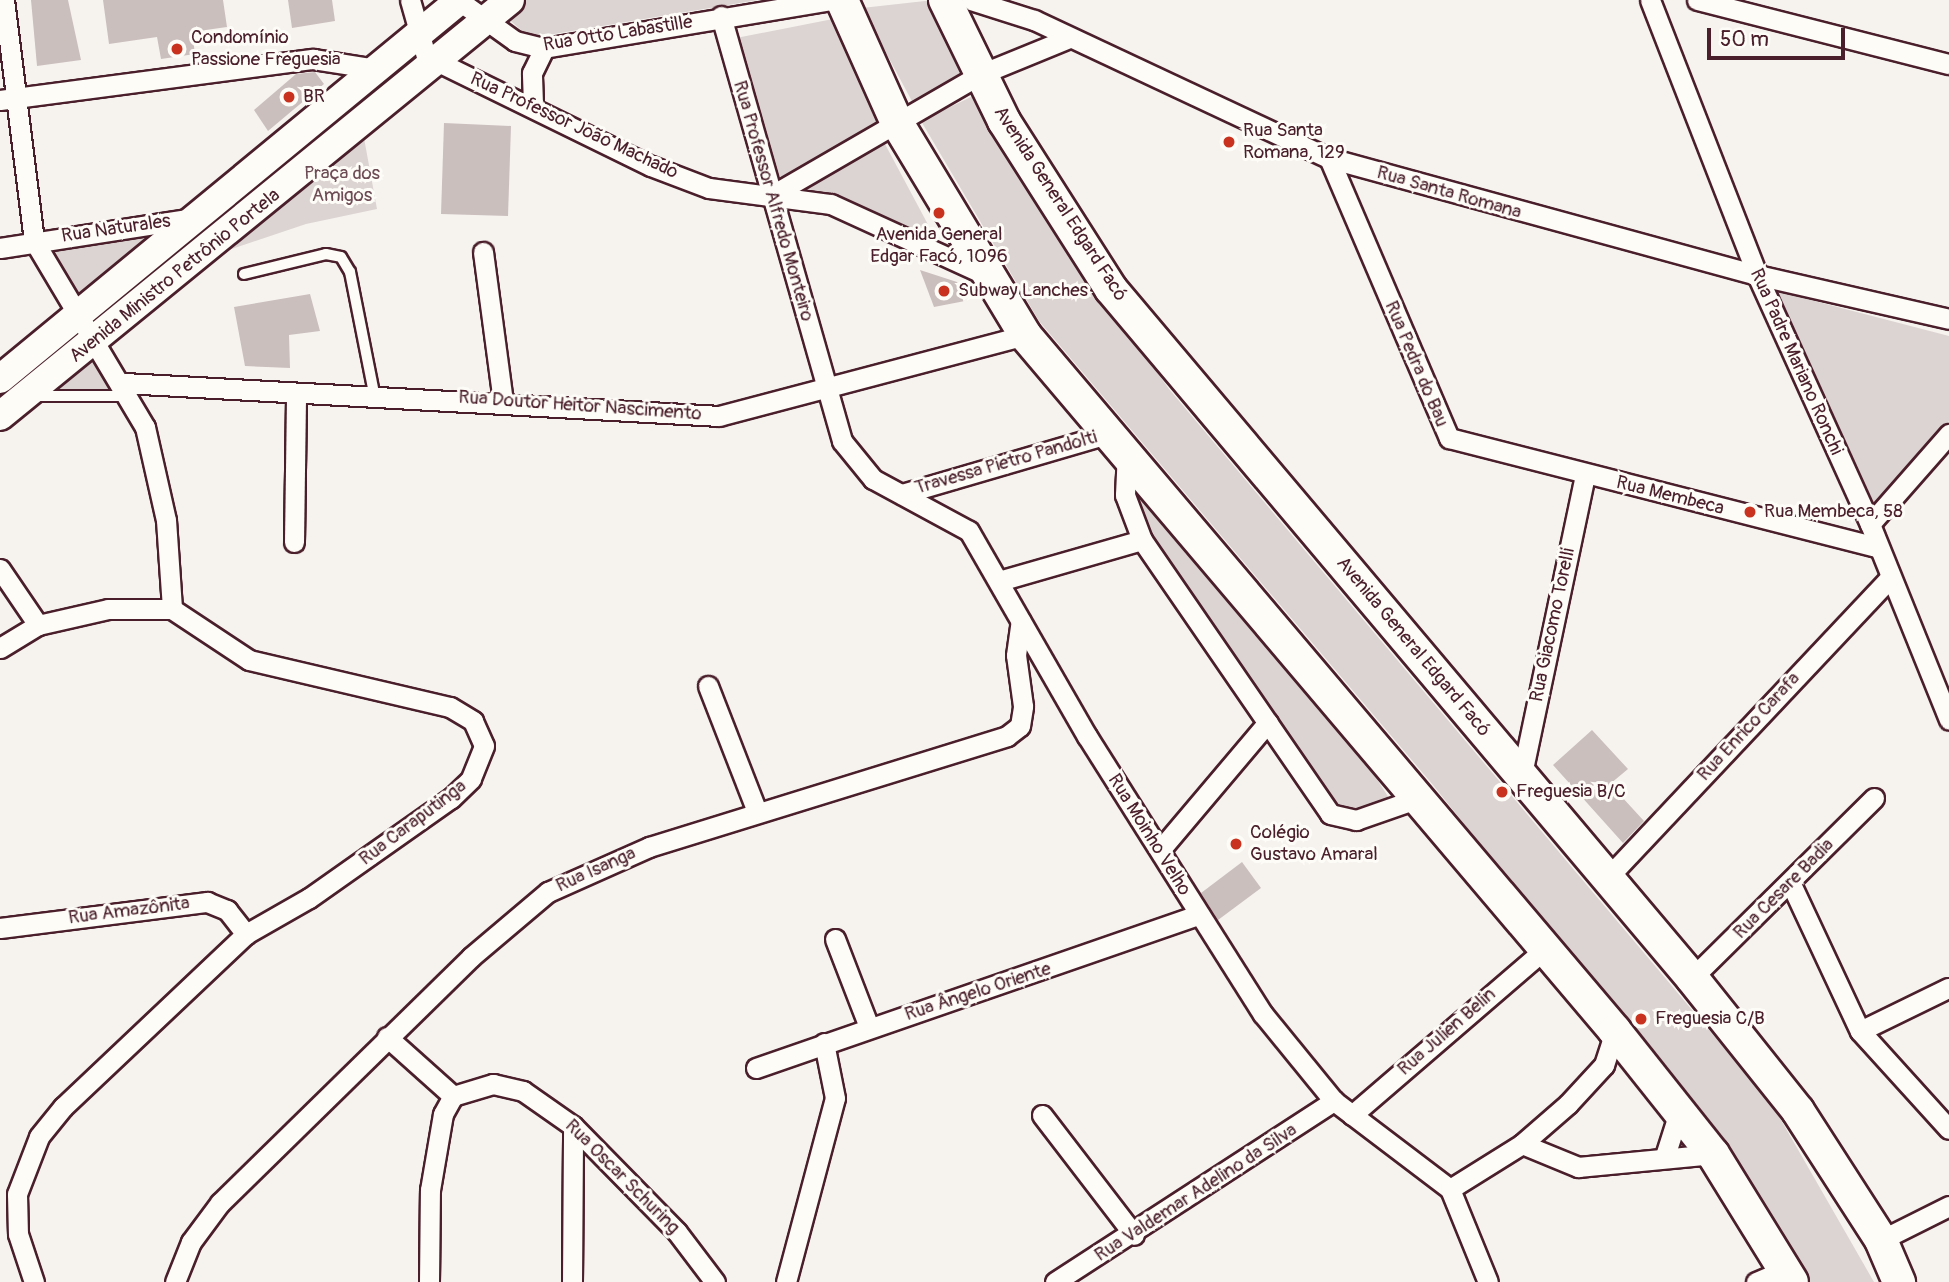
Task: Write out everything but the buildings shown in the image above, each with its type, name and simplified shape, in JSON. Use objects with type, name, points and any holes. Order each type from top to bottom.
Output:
[{"type":"main road","name":"Avenida Ministro Petrônio Portela","points":[[6,370],[197,218],[459,0]]},
{"type":"main road","name":"Avenida Ministro Petrônio Portela","points":[[0,416],[96,341],[510,0]]},
{"type":"main road","points":[[842,0],[896,121],[1025,335],[1119,442],[1416,799],[1615,1031],[1713,1154],[1789,1276]]},
{"type":"main road","name":"Avenida General Edgard Facó","points":[[945,0],[981,74],[1111,289],[1609,875],[1798,1111],[1881,1240],[1899,1282]]},
{"type":"street","points":[[0,648],[38,625],[108,609],[172,609],[173,574],[157,465],[127,389],[78,315],[34,241],[9,99],[4,0]]},
{"type":"street","points":[[410,0],[426,55],[436,62]]},
{"type":"street","name":"Rua Otto Labastille","points":[[459,0],[515,41],[544,48],[721,16],[832,0]]},
{"type":"street","name":"Rua Santa Romana","points":[[971,0],[1034,20],[1329,159],[1757,275],[1949,318]]},
{"type":"street","points":[[1031,0],[1034,20]]},
{"type":"street","name":"Rua Padre Mariano Ronchi","points":[[1650,0],[1757,275],[1870,524],[1889,579],[1949,720]]},
{"type":"street","points":[[1697,0],[1949,64]]},
{"type":"street","name":"Rua Professor Alfredo Monteiro","points":[[721,16],[774,194],[825,386]]},
{"type":"street","points":[[774,194],[981,74],[1069,38]]},
{"type":"street","points":[[533,104],[532,73],[544,48]]},
{"type":"street","points":[[9,99],[313,59],[377,69]]},
{"type":"street","name":"Rua Professor João Machado","points":[[436,62],[533,104],[651,166],[709,188],[774,194],[857,213],[988,276]]},
{"type":"street","name":"Rua Pedra do Bau","points":[[1329,159],[1449,438],[1585,475]]},
{"type":"street","name":"Rua Naturales","points":[[0,248],[197,218]]},
{"type":"street","points":[[483,252],[503,401]]},
{"type":"street","name":"Rua Doutor Heitor Nascimento","points":[[127,389],[296,394],[374,393],[719,416],[1025,335]]},
{"type":"street","name":"Rua Moinho Velho","points":[[825,386],[857,464],[902,494],[969,531],[1199,915],[1297,1062],[1334,1101],[1450,1189]]},
{"type":"street","points":[[294,542],[296,394]]},
{"type":"street","points":[[1870,524],[1949,434]]},
{"type":"street","points":[[1119,442],[1125,495],[1142,540],[1330,814],[1356,820],[1416,799]]},
{"type":"street","name":"Travessa Pietro Pandolti","points":[[902,494],[1119,442]]},
{"type":"street","name":"Rua Giacomo Torelli","points":[[1522,774],[1585,475]]},
{"type":"street","name":"Rua Membeca","points":[[1585,475],[1877,547]]},
{"type":"street","points":[[999,581],[1142,540]]},
{"type":"street","points":[[0,569],[38,625]]},
{"type":"street","name":"Rua Enrico Carafa","points":[[1609,875],[1889,579]]},
{"type":"street","name":"Rua Caraputinga","points":[[34,1282],[18,1234],[17,1194],[39,1136],[246,934],[421,822],[471,779],[484,746],[473,721],[450,707],[249,660],[172,609]]},
{"type":"street","name":"Rua Isanga","points":[[175,1282],[191,1242],[220,1203],[387,1037],[548,892],[590,869],[757,812],[1007,736],[1020,726],[1023,706],[1016,655],[1021,621]]},
{"type":"street","points":[[708,686],[757,812]]},
{"type":"street","points":[[1160,850],[1268,722]]},
{"type":"street","name":"Rua Cesare Badia","points":[[1692,978],[1874,798]]},
{"type":"street","points":[[1790,884],[1860,1031],[1949,1129]]},
{"type":"street","name":"Rua Amazônita","points":[[0,928],[207,902],[227,910],[246,934]]},
{"type":"street","name":"Rua Ângelo Oriente","points":[[756,1068],[1199,915]]},
{"type":"street","points":[[835,939],[869,1027]]},
{"type":"street","name":"Rua Julien Belin","points":[[1352,1115],[1544,951]]},
{"type":"street","points":[[1860,1031],[1948,988]]},
{"type":"street","points":[[1488,1282],[1450,1189],[1522,1144],[1604,1065],[1615,1031]]},
{"type":"street","points":[[387,1037],[448,1105],[430,1190],[429,1282]]},
{"type":"street","points":[[786,1282],[835,1098],[824,1043]]},
{"type":"street","points":[[1604,1065],[1636,1058]]},
{"type":"street","name":"Rua Oscar Schuring","points":[[448,1105],[493,1084],[523,1091],[573,1126],[677,1231],[715,1282]]},
{"type":"street","name":"Rua Valdemar Adelino da Silva","points":[[1055,1282],[1133,1236],[1334,1101]]},
{"type":"street","points":[[1665,1156],[1679,1112]]},
{"type":"street","points":[[1042,1115],[1133,1236]]},
{"type":"street","points":[[572,1282],[573,1126]]},
{"type":"street","points":[[1522,1144],[1578,1167],[1621,1167],[1665,1156],[1713,1154]]},
{"type":"street","points":[[1881,1240],[1949,1206]]},
{"type":"street","points":[[1756,1282],[1789,1276]]},
{"type":"lane","points":[[244,274],[326,254],[341,257],[350,272],[374,393]]},
{"type":"lane","points":[[27,396],[127,389]]},
{"type":"green space","points":[[524,0],[758,0],[530,38],[504,15]]},
{"type":"green space","points":[[934,0],[969,78],[914,105],[862,8]]},
{"type":"green space","points":[[838,18],[885,144],[940,247],[768,171],[736,38]]},
{"type":"green space","points":[[973,96],[1033,199],[1169,389],[1773,1106],[1874,1282],[1807,1282],[1725,1150],[1433,785],[1039,321],[921,121]]},
{"type":"green space","name":"Praça dos Amigos","points":[[362,127],[377,209],[306,224],[208,257]]},
{"type":"green space","points":[[161,227],[77,303],[50,242]]},
{"type":"green space","points":[[1776,291],[1949,336],[1949,421],[1871,513]]},
{"type":"green space","points":[[90,348],[122,392],[55,396],[39,386]]},
{"type":"green space","points":[[1129,478],[1364,759],[1389,798],[1342,817],[1148,540]]},
{"type":"place","name":"Condomínio Passione Freguesia","points":[[177,49]]},
{"type":"place","name":"BR","points":[[289,97]]},
{"type":"place","name":"Rua Santa Romana, 129","points":[[1229,142]]},
{"type":"place","name":"Avenida General Edgar Facó, 1096","points":[[939,213]]},
{"type":"place","name":"Subway Lanches","points":[[944,291]]},
{"type":"place","name":"Rua Membeca, 58","points":[[1750,512]]},
{"type":"place","name":"Freguesia B/C","points":[[1502,792]]},
{"type":"place","name":"Colégio Gustavo Amaral","points":[[1236,844]]},
{"type":"place","name":"Freguesia C/B","points":[[1641,1019]]}]
